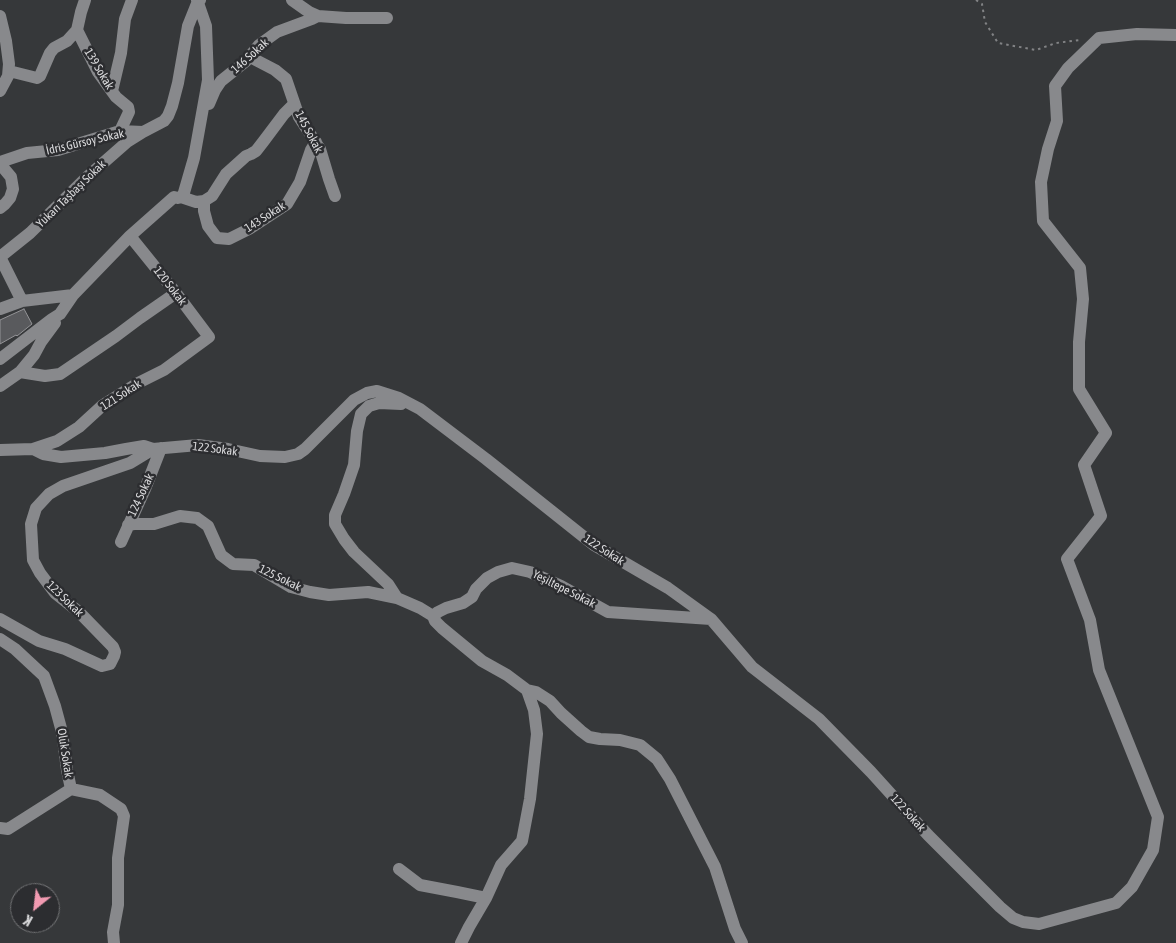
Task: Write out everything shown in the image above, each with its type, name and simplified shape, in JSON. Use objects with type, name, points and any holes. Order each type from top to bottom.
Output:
[{"type":"street","points":[[8,71],[37,78],[40,76],[54,48],[67,40],[77,30],[85,0]]},
{"type":"street","points":[[112,91],[121,53],[125,20],[132,0]]},
{"type":"street","points":[[182,197],[194,158],[208,80],[206,26],[198,0]]},
{"type":"street","points":[[143,132],[164,121],[168,116],[178,83],[188,26],[198,0]]},
{"type":"street","points":[[292,0],[318,16]]},
{"type":"street","points":[[0,16],[6,41],[8,71],[8,76],[0,91]]},
{"type":"street","name":"146 Sokak","points":[[200,127],[220,81],[240,67],[259,45],[277,32],[318,16],[387,18]]},
{"type":"street","name":"139 Sokak","points":[[77,30],[98,72],[112,91],[128,106],[129,112],[120,131]]},
{"type":"street","points":[[1100,38],[1137,34],[1176,35]]},
{"type":"street","name":"122 Sokak","points":[[0,450],[33,449],[43,454],[61,458],[144,446],[157,448],[198,445],[260,456],[285,457],[298,454],[305,449],[354,400],[367,393],[377,392],[399,398],[420,410],[486,459],[594,545],[668,588],[711,619],[752,667],[819,719],[871,772],[928,835],[1013,918],[1023,922],[1039,924],[1116,903],[1132,887],[1153,850],[1158,817],[1099,670],[1090,620],[1067,559],[1101,516],[1084,465],[1106,433],[1079,389],[1079,342],[1083,299],[1080,268],[1043,221],[1041,182],[1048,149],[1057,121],[1054,86],[1068,68],[1100,38]]},
{"type":"street","name":"145 Sokak","points":[[250,57],[275,70],[286,79],[299,116],[320,149],[335,196]]},
{"type":"street","points":[[0,386],[20,372],[34,355],[40,342],[73,295],[130,236],[174,197],[182,197],[196,202],[204,201],[212,196],[226,174],[246,156],[256,151],[294,104]]},
{"type":"street","name":"İdris Gürsoy Sokak","points":[[0,163],[27,153],[58,150],[120,131],[143,132]]},
{"type":"street","name":"Yukarı Taşbaşı Sokak","points":[[0,257],[30,233],[86,178],[127,142],[143,132]]},
{"type":"street","name":"143 Sokak","points":[[204,201],[204,211],[208,226],[217,238],[229,239],[249,229],[287,204],[300,182],[311,150],[316,142]]},
{"type":"street","points":[[0,163],[11,177],[14,189],[10,198],[0,208]]},
{"type":"street","name":"120 Sokak","points":[[130,236],[209,337]]},
{"type":"street","points":[[0,257],[22,301]]},
{"type":"street","points":[[20,372],[45,376],[60,374],[176,293]]},
{"type":"street","points":[[0,309],[22,301],[73,295]]},
{"type":"street","points":[[0,359],[60,314]]},
{"type":"street","name":"121 Sokak","points":[[33,449],[57,441],[79,426],[103,405],[138,383],[164,370],[209,337]]},
{"type":"street","name":"125 Sokak","points":[[397,598],[388,584],[354,552],[344,539],[335,524],[335,515],[354,465],[357,431],[361,414],[369,406],[379,403],[398,404],[420,410]]},
{"type":"street","name":"124 Sokak","points":[[121,542],[145,489],[157,448]]},
{"type":"street","name":"123 Sokak","points":[[0,619],[39,641],[65,649],[102,666],[110,664],[115,652],[113,647],[78,612],[55,593],[40,573],[33,560],[31,524],[36,508],[49,494],[63,486],[130,463],[157,448]]},
{"type":"street","name":"125 Sokak","points":[[128,525],[154,524],[180,516],[196,518],[208,526],[221,555],[233,564],[254,565],[292,587],[310,592],[330,595],[368,592],[397,598],[433,616]]},
{"type":"street","name":"Yeşiltepe Sokak","points":[[433,616],[446,608],[463,603],[472,597],[476,589],[487,578],[512,568],[530,572],[561,586],[608,612],[711,619]]},
{"type":"street","points":[[433,616],[442,628],[482,661],[507,675],[527,690],[536,692],[550,701],[589,737],[620,740],[640,745],[657,759],[670,780],[715,867],[735,930],[742,943]]},
{"type":"street","name":"Oluk Sokak","points":[[0,639],[15,649],[44,676],[62,732],[71,789],[100,794],[121,809],[124,816],[118,858],[118,905],[113,932],[114,943]]},
{"type":"street","points":[[461,943],[486,898],[501,865],[522,841],[530,799],[537,734],[534,710],[527,690]]},
{"type":"street","points":[[0,828],[8,830],[71,789]]},
{"type":"street","points":[[399,869],[420,885],[486,898]]},
{"type":"path","points":[[976,0],[982,4],[985,22],[998,43],[1036,50],[1056,43],[1100,38]]},
{"type":"building","points":[[24,309],[32,324],[17,336],[0,344],[0,320]]}]
